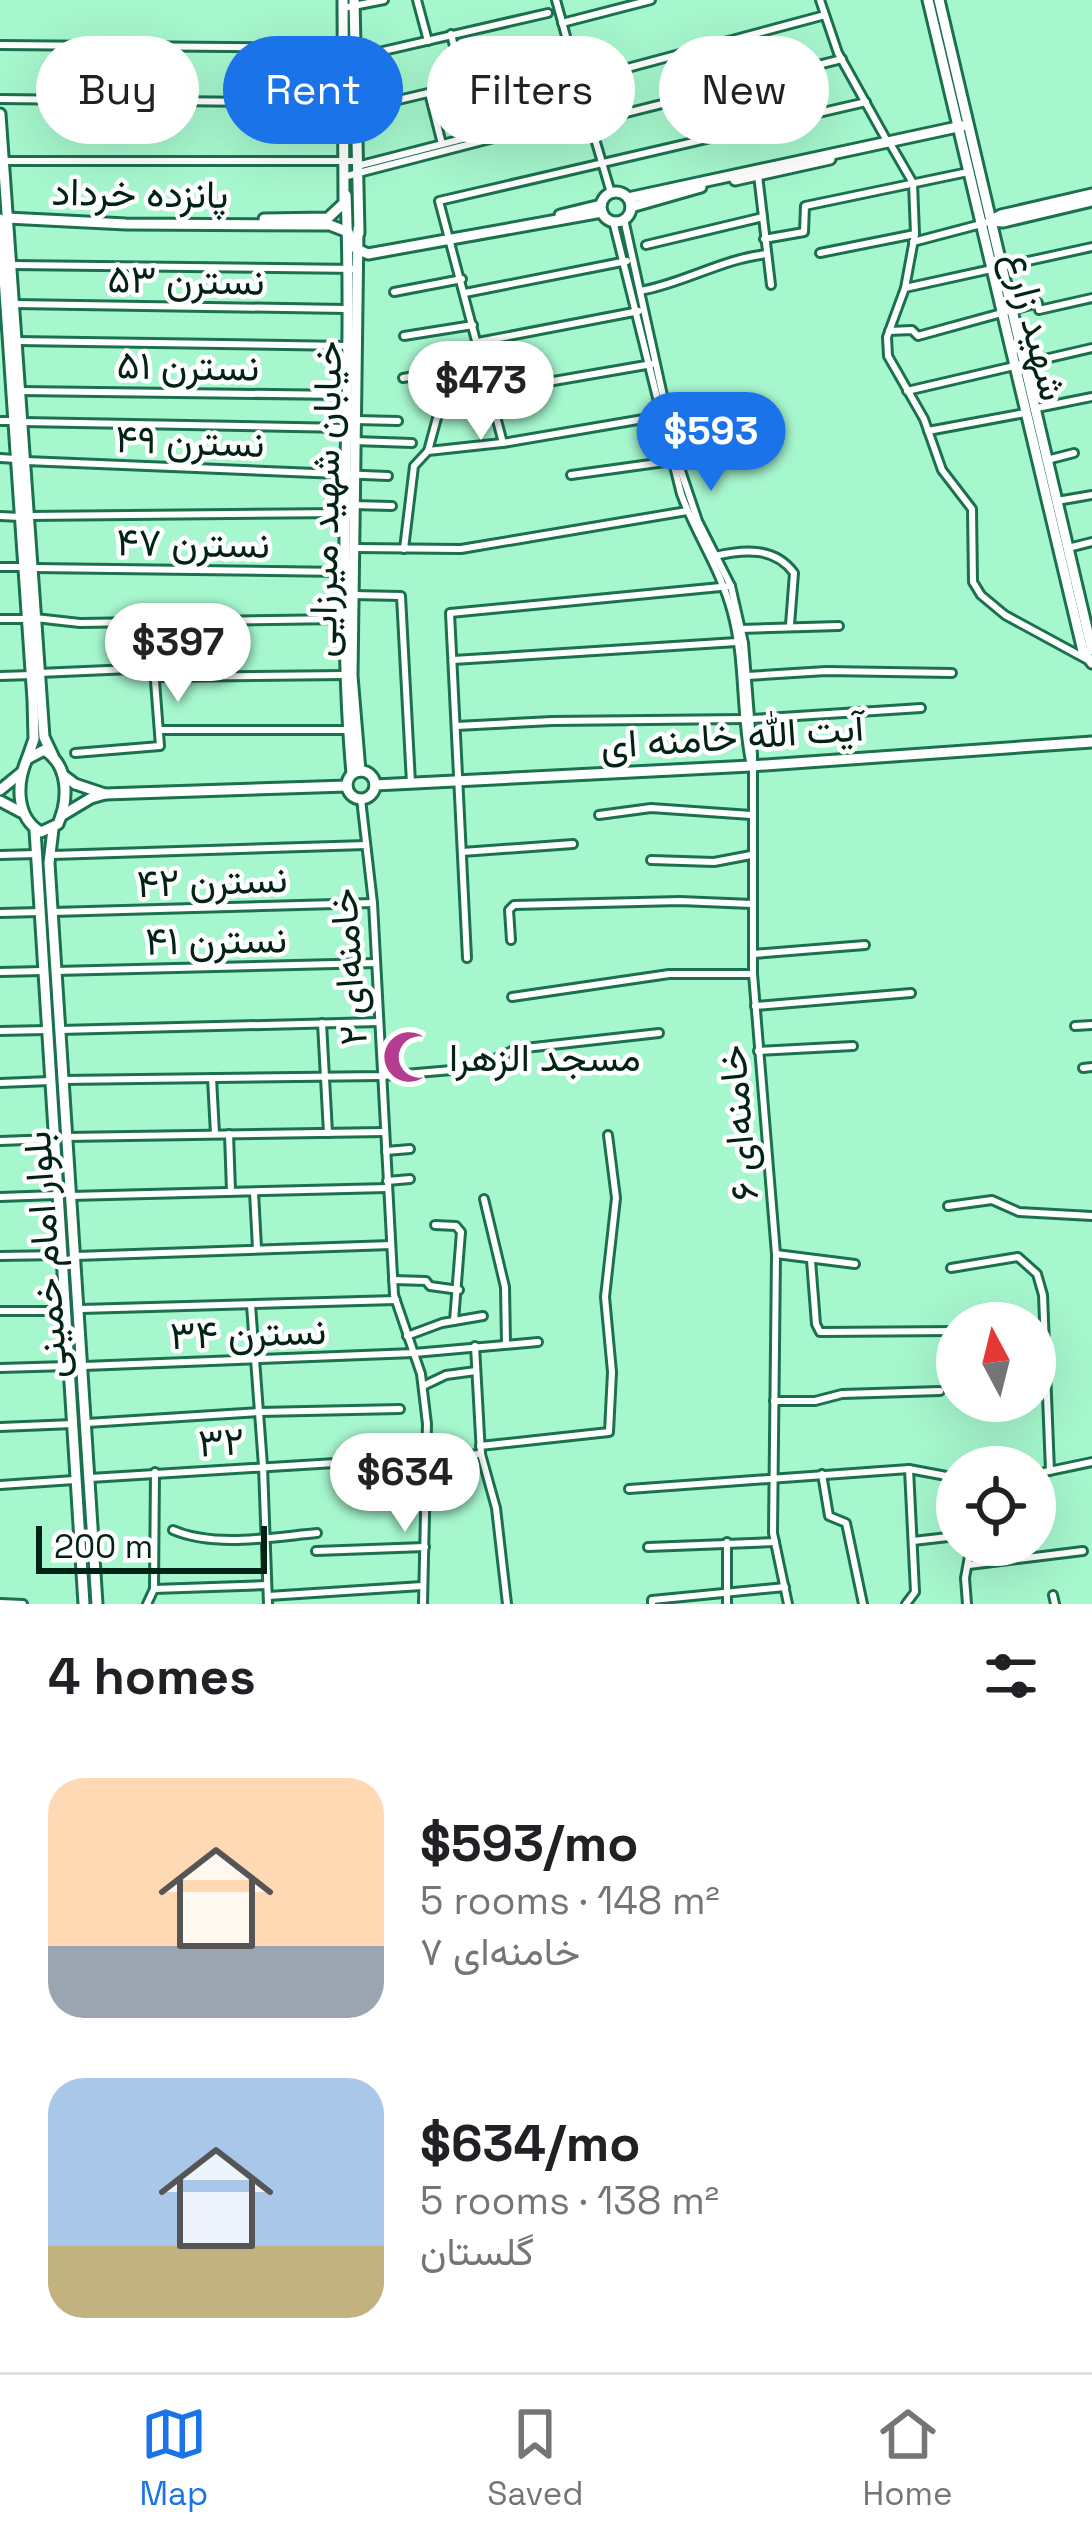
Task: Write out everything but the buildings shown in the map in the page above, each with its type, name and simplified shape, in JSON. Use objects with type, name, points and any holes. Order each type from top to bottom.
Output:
[{"type":"street","points":[[349,36],[348,4],[384,0]]},
{"type":"street","points":[[417,0],[427,36]]},
{"type":"street","points":[[556,0],[566,36]]},
{"type":"street","points":[[562,23],[651,0]]},
{"type":"street","points":[[820,0],[842,59],[913,183],[914,238],[889,332],[888,356],[928,431],[942,470],[972,509],[970,571],[981,595],[1005,615],[1092,663]]},
{"type":"street","name":"شهید زارع","points":[[928,0],[1092,663]]},
{"type":"street","name":"شهید زارع","points":[[939,0],[963,129]]},
{"type":"street","points":[[444,36],[548,13]]},
{"type":"street","points":[[635,66],[825,15]]},
{"type":"street","points":[[0,45],[223,51]]},
{"type":"street","points":[[635,104],[842,59]]},
{"type":"street","points":[[0,99],[223,102]]},
{"type":"street","points":[[503,443],[439,201],[866,102]]},
{"type":"street","points":[[0,114],[8,341],[5,379],[18,422]]},
{"type":"street","points":[[619,220],[630,203],[963,129]]},
{"type":"street","points":[[630,203],[889,143]]},
{"type":"street","points":[[352,144],[358,204],[353,230]]},
{"type":"street","points":[[352,168],[442,144]]},
{"type":"street","points":[[3,161],[352,168],[457,144]]},
{"type":"street","points":[[596,144],[611,193],[602,209]]},
{"type":"street","points":[[352,168],[342,214],[353,230]]},
{"type":"street","points":[[764,238],[804,232],[805,206],[973,171]]},
{"type":"street","points":[[758,175],[771,285]]},
{"type":"street","points":[[611,193],[622,193],[630,203]]},
{"type":"street","points":[[820,253],[1003,222],[1092,197]]},
{"type":"street","points":[[330,225],[358,204]]},
{"type":"street","points":[[358,251],[375,254],[602,209],[619,220],[672,461],[741,628],[748,719]]},
{"type":"street","name":"پانزده خرداد","points":[[3,218],[205,220],[342,214]]},
{"type":"street","points":[[646,244],[763,217]]},
{"type":"street","name":"پانزده خرداد","points":[[3,218],[330,225],[353,230],[370,249],[450,238]]},
{"type":"street","name":"خیابان شهید میرزایی","points":[[353,230],[358,251],[353,269]]},
{"type":"street","name":"خیابان شهید میرزایی","points":[[353,230],[350,572],[344,619],[348,730],[356,772]]},
{"type":"street","points":[[904,288],[1092,247]]},
{"type":"street","points":[[640,291],[671,285],[735,258],[767,254]]},
{"type":"street","points":[[630,261],[641,311]]},
{"type":"street","points":[[465,293],[630,261]]},
{"type":"street","points":[[5,265],[353,269]]},
{"type":"street","points":[[394,292],[462,280]]},
{"type":"street","points":[[889,332],[912,330],[918,335],[1038,303],[1039,310],[1092,298]]},
{"type":"street","name":"نسترن ۵۳","points":[[6,304],[353,309]]},
{"type":"street","points":[[478,342],[641,311]]},
{"type":"street","points":[[404,336],[473,325]]},
{"type":"street","points":[[8,341],[353,346]]},
{"type":"street","points":[[8,341],[19,391],[36,674],[44,737],[63,775],[62,816]]},
{"type":"street","points":[[907,391],[1092,348]]},
{"type":"street","points":[[403,378],[483,364]]},
{"type":"street","points":[[490,392],[653,364]]},
{"type":"street","points":[[404,550],[414,466],[428,451],[450,370]]},
{"type":"street","name":"نسترن ۵۱","points":[[19,391],[351,396]]},
{"type":"street","points":[[928,431],[1092,397]]},
{"type":"street","points":[[428,451],[664,415]]},
{"type":"street","points":[[664,415],[690,510]]},
{"type":"street","points":[[0,421],[352,425],[398,421]]},
{"type":"street","name":"خیابان شهید میرزایی","points":[[350,474],[352,425]]},
{"type":"street","points":[[354,441],[412,442]]},
{"type":"street","points":[[1042,461],[1074,453]]},
{"type":"street","name":"نسترن ۴۹","points":[[0,458],[388,476]]},
{"type":"street","points":[[571,475],[672,461]]},
{"type":"street","points":[[1052,502],[1092,495]]},
{"type":"street","points":[[0,516],[351,511],[392,506]]},
{"type":"street","points":[[350,548],[461,549],[690,510]]},
{"type":"street","points":[[1063,549],[1092,542]]},
{"type":"street","points":[[715,556],[765,550],[790,566],[794,574],[790,625]]},
{"type":"street","name":"نسترن ۴۷","points":[[0,567],[350,572]]},
{"type":"street","name":"خیابان شهید میرزایی","points":[[350,572],[356,772]]},
{"type":"street","points":[[727,587],[748,719]]},
{"type":"street","points":[[466,958],[450,614],[727,587]]},
{"type":"street","points":[[353,595],[401,596],[411,783]]},
{"type":"street","points":[[0,620],[344,619]]},
{"type":"street","points":[[741,628],[838,626]]},
{"type":"street","points":[[453,660],[737,642]]},
{"type":"street","points":[[747,676],[826,671],[952,673]]},
{"type":"street","points":[[75,753],[160,746],[154,673]]},
{"type":"street","points":[[36,674],[34,739],[22,772],[20,798],[35,830],[52,829],[62,816],[105,794],[346,787]]},
{"type":"street","points":[[0,676],[345,676]]},
{"type":"street","points":[[456,727],[748,719],[921,708]]},
{"type":"street","name":"خامنه‌ای ۶","points":[[748,719],[753,974],[776,1254],[772,1476],[775,1541],[788,1604]]},
{"type":"street","points":[[159,730],[348,730]]},
{"type":"street","name":"آیت الله خامنه ای","points":[[375,785],[1092,742]]},
{"type":"street","points":[[27,759],[38,750],[53,756]]},
{"type":"street","points":[[0,790],[22,772]]},
{"type":"street","points":[[356,772],[371,775],[375,785],[372,794],[361,799],[346,787],[356,772]]},
{"type":"street","points":[[63,775],[105,794]]},
{"type":"street","name":"خامنه‌ای ۲","points":[[361,799],[373,903],[395,1300],[422,1386],[428,1460],[423,1604]]},
{"type":"street","points":[[0,801],[25,814]]},
{"type":"street","points":[[599,815],[651,808],[751,815]]},
{"type":"street","name":"بلوار امام خمینی","points":[[44,855],[52,829]]},
{"type":"street","name":"بلوار امام خمینی","points":[[35,830],[44,855],[48,912],[65,1196],[65,1311],[84,1604]]},
{"type":"street","points":[[462,852],[573,844]]},
{"type":"street","points":[[0,855],[366,845]]},
{"type":"street","points":[[651,860],[714,862],[752,854]]},
{"type":"street","name":"نسترن ۴۲","points":[[0,913],[373,903]]},
{"type":"street","points":[[511,940],[509,910],[514,905],[752,904]]},
{"type":"street","points":[[753,954],[865,944]]},
{"type":"street","name":"نسترن ۴۱","points":[[0,972],[376,963]]},
{"type":"street","points":[[512,997],[669,974],[753,974]]},
{"type":"street","points":[[755,1006],[911,993]]},
{"type":"street","points":[[0,1030],[379,1022]]},
{"type":"street","points":[[322,1024],[328,1132]]},
{"type":"street","points":[[1075,1026],[1092,1025]]},
{"type":"street","points":[[0,1083],[382,1076],[476,1068],[515,1049],[659,1033]]},
{"type":"street","points":[[758,1051],[853,1046]]},
{"type":"street","points":[[212,1078],[215,1135]]},
{"type":"street","points":[[0,1141],[385,1132]]},
{"type":"street","points":[[229,1134],[232,1192]]},
{"type":"street","name":"۳۲","points":[[90,1478],[428,1460],[608,1432],[612,1372],[605,1298],[616,1198],[608,1135]]},
{"type":"street","points":[[386,1151],[410,1150]]},
{"type":"street","points":[[0,1197],[254,1192],[388,1185],[410,1179]]},
{"type":"street","points":[[254,1192],[257,1250]]},
{"type":"street","name":"بلوار امام خمینی","points":[[65,1196],[81,1310],[98,1604]]},
{"type":"street","points":[[484,1199],[505,1287],[506,1344]]},
{"type":"street","points":[[948,1207],[992,1200],[1018,1212],[1092,1216]]},
{"type":"street","points":[[435,1225],[459,1228],[454,1321]]},
{"type":"street","points":[[76,1256],[391,1245]]},
{"type":"street","points":[[776,1254],[855,1264]]},
{"type":"street","points":[[0,1256],[64,1255]]},
{"type":"street","points":[[951,1268],[1023,1258],[1037,1274],[1043,1302]]},
{"type":"street","points":[[811,1260],[820,1332],[936,1330]]},
{"type":"street","points":[[394,1280],[426,1281],[430,1286],[459,1290]]},
{"type":"street","points":[[81,1310],[395,1300]]},
{"type":"street","points":[[251,1305],[268,1600],[422,1586]]},
{"type":"street","points":[[0,1311],[65,1311]]},
{"type":"street","points":[[407,1336],[483,1316]]},
{"type":"street","name":"نسترن ۳۴","points":[[84,1366],[414,1353],[538,1342]]},
{"type":"street","points":[[475,1346],[480,1450],[496,1508],[507,1604]]},
{"type":"street","points":[[0,1368],[69,1366]]},
{"type":"street","points":[[422,1386],[446,1375],[476,1371]]},
{"type":"street","points":[[774,1401],[936,1391]]},
{"type":"street","points":[[87,1423],[400,1409]]},
{"type":"street","points":[[0,1427],[74,1424]]},
{"type":"street","points":[[1056,1470],[1092,1462]]},
{"type":"street","points":[[629,1489],[909,1469],[936,1474]]},
{"type":"street","points":[[905,1604],[916,1592],[909,1469]]},
{"type":"street","points":[[147,1604],[154,1588],[155,1472]]},
{"type":"street","points":[[822,1474],[830,1516],[846,1523],[862,1604]]},
{"type":"street","points":[[0,1485],[76,1480]]},
{"type":"street","points":[[173,1530],[191,1536],[317,1533]]},
{"type":"street","points":[[80,1536],[93,1535]]},
{"type":"street","points":[[913,1541],[936,1538]]},
{"type":"street","points":[[648,1547],[775,1541]]},
{"type":"street","points":[[727,1542],[727,1604]]},
{"type":"street","points":[[316,1551],[425,1546]]},
{"type":"street","points":[[1056,1554],[1083,1551]]},
{"type":"street","points":[[967,1604],[969,1566]]},
{"type":"street","points":[[154,1588],[267,1585]]},
{"type":"street","points":[[652,1604],[652,1600],[785,1587]]},
{"type":"street","points":[[0,1603],[23,1604]]},
{"type":"place","name":"مسجد الزهرا","points":[[409,1057]]}]
